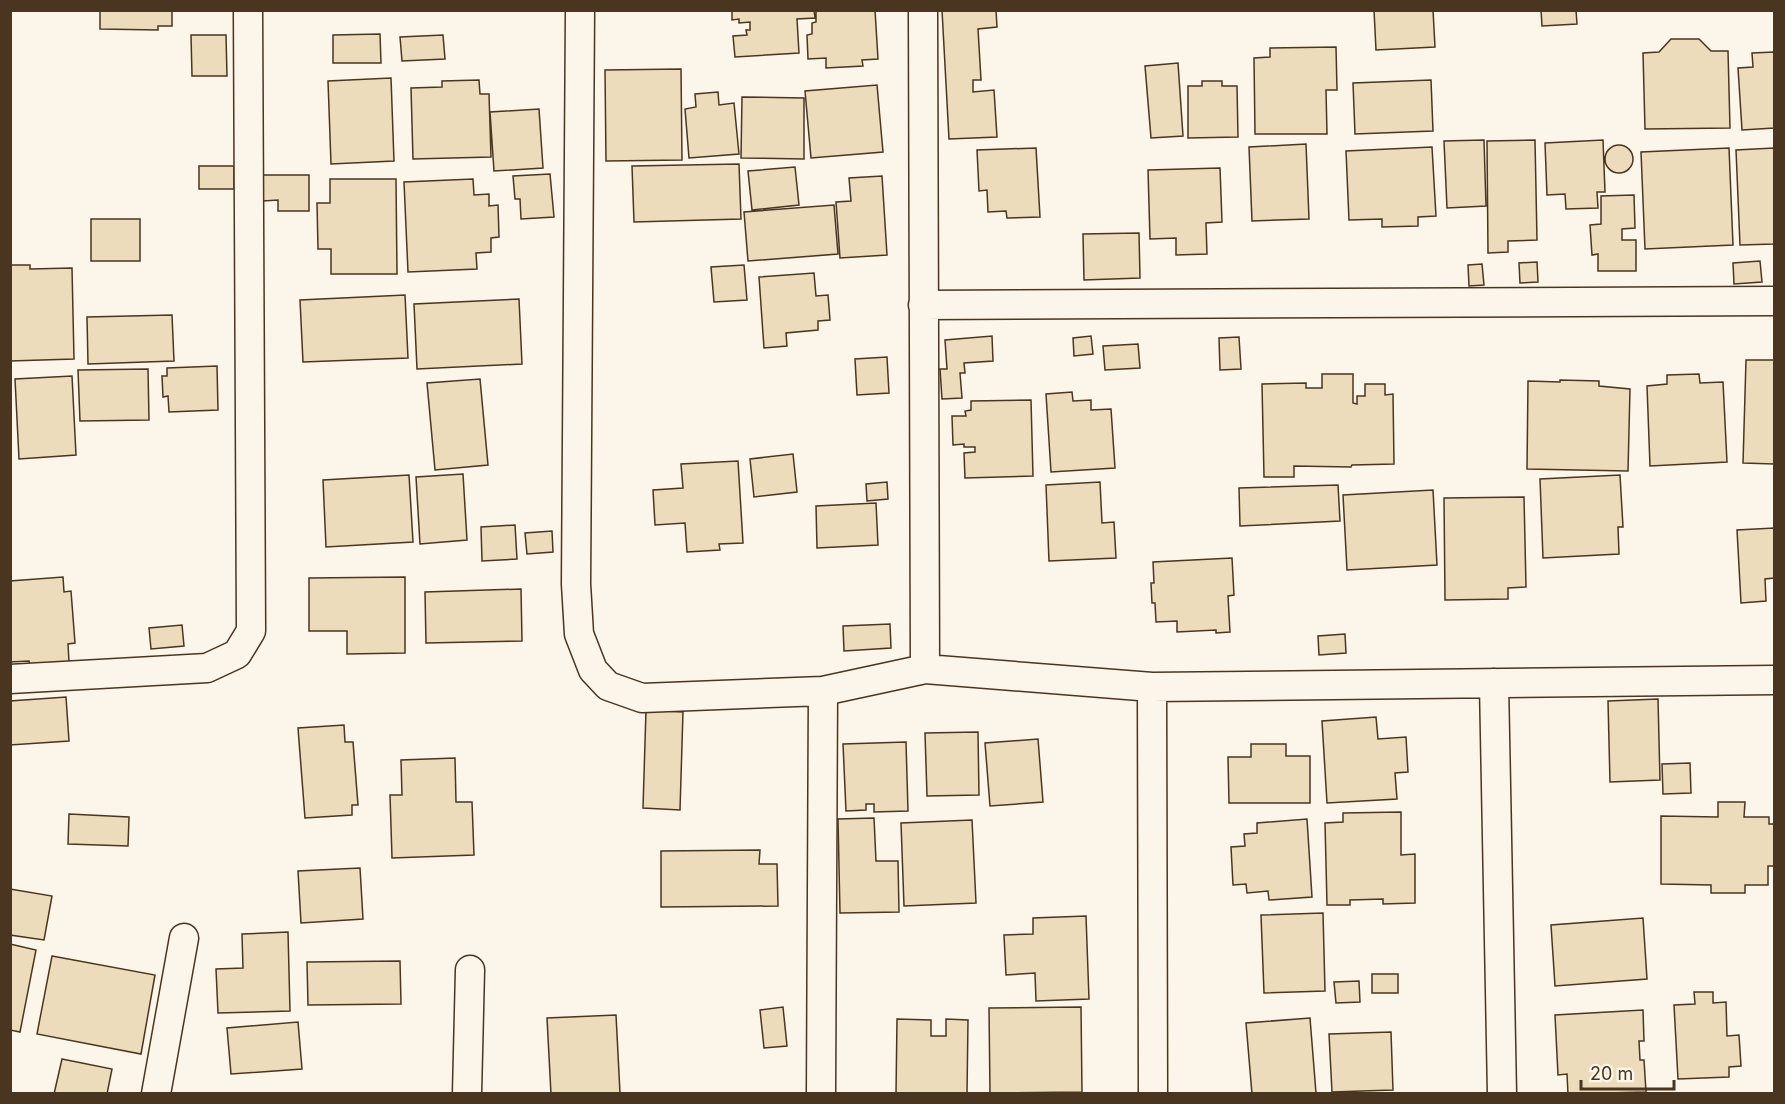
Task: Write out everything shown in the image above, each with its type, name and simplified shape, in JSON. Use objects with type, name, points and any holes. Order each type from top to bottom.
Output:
[{"type":"street","points":[[10,679],[207,668],[237,654],[251,631],[248,10]]},
{"type":"street","points":[[580,10],[576,584],[579,634],[593,670],[608,686],[642,698],[823,691],[926,669],[1152,687],[1774,681]]},
{"type":"street","points":[[923,10],[926,669]]},
{"type":"street","points":[[923,305],[1774,301]]},
{"type":"street","points":[[1494,683],[1502,1094]]},
{"type":"street","points":[[1152,687],[1153,1094]]},
{"type":"street","points":[[821,1094],[823,691]]},
{"type":"street","points":[[156,1094],[184,938]]},
{"type":"street","points":[[467,1094],[470,970]]},
{"type":"building","points":[[100,10],[172,10],[172,26],[158,26],[158,30],[100,29]]},
{"type":"building","points":[[732,10],[814,10],[815,18],[797,19],[799,53],[735,57],[733,36],[747,35],[746,30],[750,30],[750,22],[739,23],[739,19],[732,20]]},
{"type":"building","points":[[816,10],[875,10],[878,59],[862,60],[863,66],[826,68],[826,58],[808,59],[807,35],[812,34],[812,23],[816,22]]},
{"type":"building","points":[[942,10],[996,10],[997,27],[978,29],[981,80],[973,80],[973,92],[994,90],[997,137],[949,139]]},
{"type":"building","points":[[1374,10],[1433,10],[1435,47],[1376,50]]},
{"type":"building","points":[[1541,10],[1576,10],[1577,24],[1542,26]]},
{"type":"building","points":[[380,34],[381,63],[333,63],[333,35]]},
{"type":"building","points":[[191,35],[226,35],[227,76],[192,76]]},
{"type":"building","points":[[443,35],[445,59],[402,61],[400,37]]},
{"type":"building","points":[[1671,39],[1699,39],[1711,51],[1728,51],[1730,128],[1645,129],[1643,53],[1659,52]]},
{"type":"building","points":[[1336,47],[1337,90],[1326,90],[1327,134],[1255,134],[1254,58],[1270,57],[1270,48]]},
{"type":"building","points":[[1774,52],[1774,128],[1742,130],[1738,68],[1753,67],[1752,53]]},
{"type":"building","points":[[1178,63],[1183,136],[1151,138],[1145,66]]},
{"type":"building","points":[[681,69],[682,160],[606,161],[605,70]]},
{"type":"building","points":[[391,78],[394,161],[331,164],[328,81]]},
{"type":"building","points":[[479,80],[480,94],[489,94],[491,157],[413,159],[411,88],[442,87],[442,81]]},
{"type":"building","points":[[1431,80],[1433,131],[1355,134],[1353,83]]},
{"type":"building","points":[[1202,81],[1222,81],[1222,86],[1237,86],[1238,137],[1188,138],[1188,86],[1202,86]]},
{"type":"building","points":[[877,85],[883,152],[811,158],[805,91]]},
{"type":"building","points":[[718,92],[719,105],[734,103],[739,154],[689,158],[685,109],[696,107],[695,94]]},
{"type":"building","points":[[742,97],[804,98],[804,159],[741,158]]},
{"type":"building","points":[[539,109],[543,168],[494,171],[490,112]]},
{"type":"building","points":[[1484,140],[1486,206],[1447,208],[1444,141]]},
{"type":"building","points":[[1535,140],[1537,240],[1508,241],[1508,252],[1488,253],[1487,141]]},
{"type":"building","points":[[1603,140],[1605,192],[1597,192],[1598,208],[1566,209],[1565,194],[1547,195],[1545,143]]},
{"type":"building","points":[[1306,144],[1309,219],[1252,221],[1249,147]]},
{"type":"building","points":[[1619,145],[1629,149],[1633,159],[1629,169],[1619,173],[1609,169],[1605,159],[1609,149]]},
{"type":"building","points":[[1432,147],[1436,216],[1418,217],[1418,226],[1382,227],[1382,219],[1349,220],[1346,151]]},
{"type":"building","points":[[1036,148],[1040,217],[1007,218],[1006,211],[988,212],[987,190],[979,191],[977,150]]},
{"type":"building","points":[[1729,148],[1733,245],[1645,249],[1641,152]]},
{"type":"building","points":[[1774,148],[1774,244],[1740,245],[1736,150]]},
{"type":"building","points":[[739,164],[741,219],[634,222],[632,166]]},
{"type":"building","points":[[199,166],[234,166],[234,189],[199,189]]},
{"type":"building","points":[[795,167],[799,205],[752,210],[748,171]]},
{"type":"building","points":[[1220,168],[1222,222],[1206,223],[1207,254],[1176,255],[1176,238],[1150,239],[1148,170]]},
{"type":"building","points":[[550,174],[554,217],[521,219],[520,199],[515,199],[513,176]]},
{"type":"building","points":[[262,175],[309,175],[309,211],[278,211],[278,200],[263,201]]},
{"type":"building","points":[[882,176],[887,255],[840,258],[836,202],[851,201],[849,178]]},
{"type":"building","points":[[330,179],[396,179],[397,274],[331,274],[331,249],[318,249],[317,203],[330,203]]},
{"type":"building","points":[[473,179],[474,195],[489,194],[489,206],[498,205],[499,237],[491,238],[491,252],[476,253],[477,269],[408,272],[404,182]]},
{"type":"building","points":[[1634,195],[1635,228],[1622,229],[1622,240],[1636,240],[1636,271],[1598,271],[1598,254],[1592,255],[1590,225],[1601,224],[1601,196]]},
{"type":"building","points":[[834,205],[838,254],[748,261],[744,212]]},
{"type":"building","points":[[91,219],[140,219],[140,261],[91,261]]},
{"type":"building","points":[[1139,233],[1140,278],[1084,280],[1083,234]]},
{"type":"building","points":[[1760,261],[1762,282],[1734,284],[1733,263]]},
{"type":"building","points":[[1537,262],[1538,282],[1520,283],[1519,263]]},
{"type":"building","points":[[1482,264],[1484,285],[1469,286],[1468,265]]},
{"type":"building","points":[[10,265],[30,265],[30,269],[72,268],[74,359],[10,361]]},
{"type":"building","points":[[744,265],[747,300],[714,302],[711,267]]},
{"type":"building","points":[[814,273],[816,296],[828,295],[830,320],[818,321],[818,330],[786,333],[787,346],[764,348],[759,277]]},
{"type":"building","points":[[405,295],[408,358],[303,362],[300,300]]},
{"type":"building","points":[[519,299],[522,364],[417,369],[414,304]]},
{"type":"building","points":[[172,315],[174,361],[88,364],[87,317]]},
{"type":"building","points":[[992,336],[993,361],[964,363],[965,373],[960,373],[962,398],[942,399],[940,369],[947,369],[945,340]]},
{"type":"building","points":[[1091,336],[1093,354],[1074,356],[1073,338]]},
{"type":"building","points":[[1239,337],[1241,369],[1220,370],[1219,338]]},
{"type":"building","points":[[1138,344],[1140,368],[1105,370],[1103,346]]},
{"type":"building","points":[[887,357],[889,393],[857,395],[855,359]]},
{"type":"building","points":[[1746,360],[1774,360],[1774,464],[1743,463]]},
{"type":"building","points":[[217,366],[218,410],[169,412],[168,396],[163,397],[162,376],[167,376],[167,368]]},
{"type":"building","points":[[148,369],[149,420],[80,421],[78,370]]},
{"type":"building","points":[[1322,374],[1353,374],[1353,403],[1357,404],[1357,396],[1365,396],[1365,384],[1385,384],[1385,395],[1393,394],[1394,464],[1352,465],[1351,467],[1294,466],[1294,477],[1264,477],[1262,384],[1306,383],[1306,388],[1322,388]]},
{"type":"building","points":[[1699,374],[1700,383],[1723,382],[1727,462],[1650,466],[1647,386],[1667,384],[1667,375]]},
{"type":"building","points":[[72,376],[76,455],[19,459],[15,379]]},
{"type":"building","points":[[480,379],[488,465],[435,470],[427,383]]},
{"type":"building","points":[[1560,380],[1599,381],[1599,386],[1630,389],[1628,471],[1527,469],[1528,381],[1560,382]]},
{"type":"building","points":[[1072,392],[1073,401],[1091,400],[1091,410],[1111,409],[1115,468],[1051,472],[1046,394]]},
{"type":"building","points":[[1031,400],[1033,476],[965,478],[964,453],[975,452],[975,447],[964,447],[964,444],[953,445],[952,416],[966,416],[965,411],[971,410],[971,401]]},
{"type":"building","points":[[793,454],[797,492],[754,497],[750,459]]},
{"type":"building","points":[[738,461],[743,543],[719,544],[720,550],[687,552],[685,523],[655,525],[653,490],[683,488],[681,464]]},
{"type":"building","points":[[463,474],[467,540],[420,544],[416,477]]},
{"type":"building","points":[[409,475],[413,542],[326,547],[323,480]]},
{"type":"building","points":[[1620,475],[1623,527],[1618,527],[1619,554],[1543,558],[1540,479]]},
{"type":"building","points":[[887,482],[888,499],[867,501],[866,484]]},
{"type":"building","points":[[1100,482],[1102,523],[1114,522],[1116,558],[1049,561],[1046,485]]},
{"type":"building","points":[[1338,485],[1340,521],[1240,526],[1239,488]]},
{"type":"building","points":[[1433,490],[1437,565],[1347,570],[1343,495]]},
{"type":"building","points":[[1524,497],[1526,587],[1508,588],[1508,599],[1445,600],[1444,498]]},
{"type":"building","points":[[876,503],[878,545],[817,548],[816,506]]},
{"type":"building","points":[[515,525],[517,559],[482,561],[481,527]]},
{"type":"building","points":[[1774,528],[1774,578],[1765,579],[1766,601],[1741,603],[1737,530]]},
{"type":"building","points":[[552,531],[553,552],[527,554],[525,533]]},
{"type":"building","points":[[1232,558],[1234,595],[1228,596],[1230,632],[1216,633],[1216,630],[1177,632],[1177,621],[1156,622],[1151,583],[1154,583],[1153,562]]},
{"type":"building","points":[[63,577],[64,592],[71,591],[75,643],[68,644],[69,662],[30,665],[29,661],[10,662],[10,581]]},
{"type":"building","points":[[405,577],[405,653],[347,654],[347,631],[309,631],[309,578]]},
{"type":"building","points":[[521,589],[522,641],[426,643],[425,592]]},
{"type":"building","points":[[890,624],[891,648],[844,651],[843,626]]},
{"type":"building","points":[[182,625],[184,646],[151,649],[149,628]]},
{"type":"building","points":[[1345,634],[1346,653],[1319,655],[1318,636]]},
{"type":"building","points":[[66,697],[69,741],[10,745],[10,701]]},
{"type":"building","points":[[1658,699],[1660,780],[1610,782],[1608,701]]},
{"type":"building","points":[[646,710],[683,712],[680,810],[643,808]]},
{"type":"building","points":[[1376,717],[1378,739],[1406,737],[1408,772],[1395,773],[1397,799],[1327,803],[1322,721]]},
{"type":"building","points":[[344,725],[345,742],[353,742],[358,805],[352,805],[352,815],[305,818],[298,728]]},
{"type":"building","points":[[978,732],[979,795],[927,796],[925,733]]},
{"type":"building","points":[[1038,739],[1043,802],[990,806],[985,743]]},
{"type":"building","points":[[906,742],[908,811],[874,812],[874,804],[866,804],[866,810],[846,811],[843,744]]},
{"type":"building","points":[[1251,744],[1286,744],[1286,756],[1310,756],[1310,803],[1229,803],[1228,757],[1251,757]]},
{"type":"building","points":[[455,758],[456,802],[472,802],[474,855],[392,858],[390,795],[402,795],[401,760]]},
{"type":"building","points":[[1690,763],[1691,793],[1663,794],[1662,764]]},
{"type":"building","points":[[1718,802],[1745,802],[1744,817],[1769,817],[1769,824],[1774,824],[1774,866],[1768,866],[1768,885],[1745,885],[1745,893],[1711,893],[1711,885],[1661,884],[1661,816],[1718,817]]},
{"type":"building","points":[[1401,812],[1401,855],[1415,854],[1415,903],[1383,904],[1383,899],[1350,900],[1350,905],[1327,905],[1325,823],[1343,822],[1343,813]]},
{"type":"building","points":[[69,814],[129,817],[128,846],[68,844]]},
{"type":"building","points":[[874,818],[876,861],[898,861],[899,912],[840,913],[838,819]]},
{"type":"building","points":[[1307,819],[1312,897],[1269,900],[1268,891],[1247,893],[1246,884],[1233,885],[1231,847],[1245,846],[1244,834],[1257,833],[1257,823]]},
{"type":"building","points":[[972,820],[976,903],[904,906],[901,823]]},
{"type":"building","points":[[760,850],[759,864],[777,864],[778,906],[661,907],[661,851]]},
{"type":"building","points":[[360,868],[363,919],[301,923],[298,871]]},
{"type":"building","points":[[10,889],[52,896],[44,940],[10,935]]},
{"type":"building","points":[[1323,913],[1325,991],[1264,993],[1261,915]]},
{"type":"building","points":[[1086,916],[1089,999],[1036,1001],[1035,973],[1006,975],[1004,935],[1033,934],[1033,918]]},
{"type":"building","points":[[1643,918],[1647,979],[1555,986],[1551,925]]},
{"type":"building","points":[[288,932],[290,1011],[218,1013],[216,969],[243,968],[242,934]]},
{"type":"building","points":[[10,944],[36,950],[20,1032],[10,1030]]},
{"type":"building","points":[[52,956],[155,975],[141,1054],[37,1034]]},
{"type":"building","points":[[400,961],[401,1004],[308,1005],[307,962]]},
{"type":"building","points":[[1372,974],[1398,974],[1398,993],[1372,993]]},
{"type":"building","points":[[1359,981],[1360,1002],[1336,1003],[1334,982]]},
{"type":"building","points":[[1694,992],[1713,992],[1713,1003],[1726,1002],[1727,1036],[1739,1035],[1741,1066],[1729,1067],[1729,1077],[1678,1079],[1674,1005],[1695,1004]]},
{"type":"building","points":[[783,1007],[787,1046],[764,1048],[760,1010]]},
{"type":"building","points":[[1081,1007],[1082,1092],[990,1093],[989,1008]]},
{"type":"building","points":[[1643,1010],[1644,1041],[1639,1041],[1640,1060],[1644,1060],[1646,1092],[1568,1094],[1567,1074],[1558,1075],[1555,1015]]},
{"type":"building","points":[[616,1015],[620,1093],[551,1094],[547,1018]]},
{"type":"building","points":[[1310,1018],[1316,1093],[1252,1094],[1246,1023]]},
{"type":"building","points":[[897,1019],[931,1020],[931,1036],[946,1036],[946,1019],[968,1020],[967,1094],[896,1094]]},
{"type":"building","points":[[298,1022],[302,1069],[231,1074],[227,1028]]},
{"type":"building","points":[[1391,1032],[1393,1090],[1332,1092],[1329,1034]]},
{"type":"building","points":[[62,1059],[112,1069],[107,1094],[54,1094]]}]
